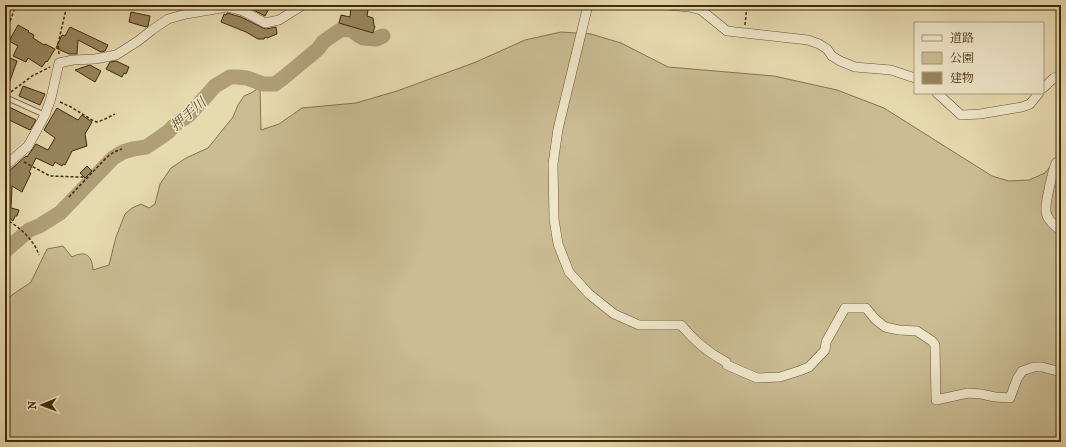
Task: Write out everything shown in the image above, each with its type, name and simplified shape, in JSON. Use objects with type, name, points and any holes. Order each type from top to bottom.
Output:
[{"type":"street","points":[[5,166],[23,152],[28,146],[45,115],[51,99],[59,63],[116,55],[123,52],[168,19],[186,14],[227,7],[243,12],[265,23],[278,20],[303,5]]},
{"type":"street","points":[[588,5],[558,129],[554,164],[554,219],[558,244],[569,272],[589,294],[614,314],[639,325],[681,325],[695,341],[709,352],[726,362],[727,365],[757,378],[780,377],[809,366],[825,350],[826,342],[845,308],[866,308],[875,319],[885,327],[916,331],[932,341],[935,345],[936,400],[968,394],[981,394],[1010,398],[1017,379],[1022,371],[1034,367],[1042,367],[1061,372]]},
{"type":"street","points":[[667,5],[689,7],[701,10],[727,31],[808,40],[820,44],[827,49],[832,56],[855,67],[891,70],[914,78]]},
{"type":"street","points":[[1044,87],[1054,78],[1061,75]]},
{"type":"street","points":[[938,94],[961,115],[980,114],[1022,107],[1030,104],[1038,94]]},
{"type":"street","points":[[1061,159],[1057,163],[1053,174],[1046,211],[1048,218],[1061,230]]},
{"type":"lane","points":[[6,95],[45,115]]},
{"type":"path","points":[[5,35],[16,5]]},
{"type":"path","points":[[6,95],[32,76],[59,63],[58,44],[67,5]]},
{"type":"path","points":[[745,33],[747,5]]},
{"type":"path","points":[[5,21],[9,22]]},
{"type":"path","points":[[51,99],[71,107],[97,122],[115,114]]},
{"type":"path","points":[[68,197],[109,155],[122,149]]},
{"type":"path","points":[[15,157],[50,176],[83,177],[85,179]]},
{"type":"path","points":[[5,220],[20,229],[26,235],[39,255]]},
{"type":"green space","points":[[561,32],[591,34],[621,43],[668,67],[774,76],[837,90],[884,108],[992,176],[1009,181],[1029,180],[1045,173],[1061,153],[1061,442],[5,442],[5,302],[12,295],[31,282],[47,249],[63,246],[72,257],[81,254],[87,255],[91,261],[93,270],[109,265],[116,237],[125,214],[132,208],[141,204],[149,208],[155,204],[160,184],[171,168],[186,158],[208,148],[233,117],[244,96],[260,87],[261,130],[279,124],[302,108],[356,103],[397,91],[476,62],[525,40]]},
{"type":"building","points":[[244,5],[271,5],[265,16]]},
{"type":"building","points":[[351,5],[362,6],[362,8],[368,10],[367,16],[373,18],[375,26],[373,33],[339,23],[341,15],[350,17]]},
{"type":"building","points":[[131,12],[150,16],[148,26],[146,27],[129,22]]},
{"type":"building","points":[[227,13],[241,17],[266,29],[276,27],[277,34],[267,38],[265,37],[264,39],[258,39],[246,32],[221,22],[224,14],[226,15]]},
{"type":"building","points":[[18,25],[34,35],[33,38],[44,45],[45,44],[55,49],[42,67],[28,58],[26,62],[13,56],[18,46],[9,41]]},
{"type":"building","points":[[70,27],[108,45],[105,51],[101,52],[78,40],[77,54],[69,54],[56,48],[62,35],[65,36]]},
{"type":"building","points":[[5,56],[17,61],[6,92],[5,92]]},
{"type":"building","points":[[116,61],[129,67],[126,74],[124,73],[122,77],[106,69],[110,62]]},
{"type":"building","points":[[90,65],[101,71],[95,82],[75,70]]},
{"type":"building","points":[[23,86],[45,94],[40,105],[19,96]]},
{"type":"building","points":[[7,106],[36,120],[30,130],[5,118],[5,110]]},
{"type":"building","points":[[57,108],[78,120],[82,115],[92,122],[85,134],[87,146],[72,151],[65,165],[63,164],[62,166],[55,162],[53,166],[36,158],[22,192],[12,186],[11,208],[19,210],[17,216],[15,216],[13,221],[9,218],[5,218],[5,172],[9,171],[26,156],[27,157],[36,144],[48,150],[55,138],[44,130]]},
{"type":"building","points":[[87,166],[92,171],[85,178],[80,173]]},
{"type":"waterway","name":"押手川","points":[[5,251],[29,230],[39,226],[60,213],[113,158],[123,152],[146,147],[158,139],[189,115],[215,86],[230,77],[247,78],[263,84],[275,84],[318,49],[323,42],[342,29],[351,30],[363,38],[376,39],[383,36]]}]
